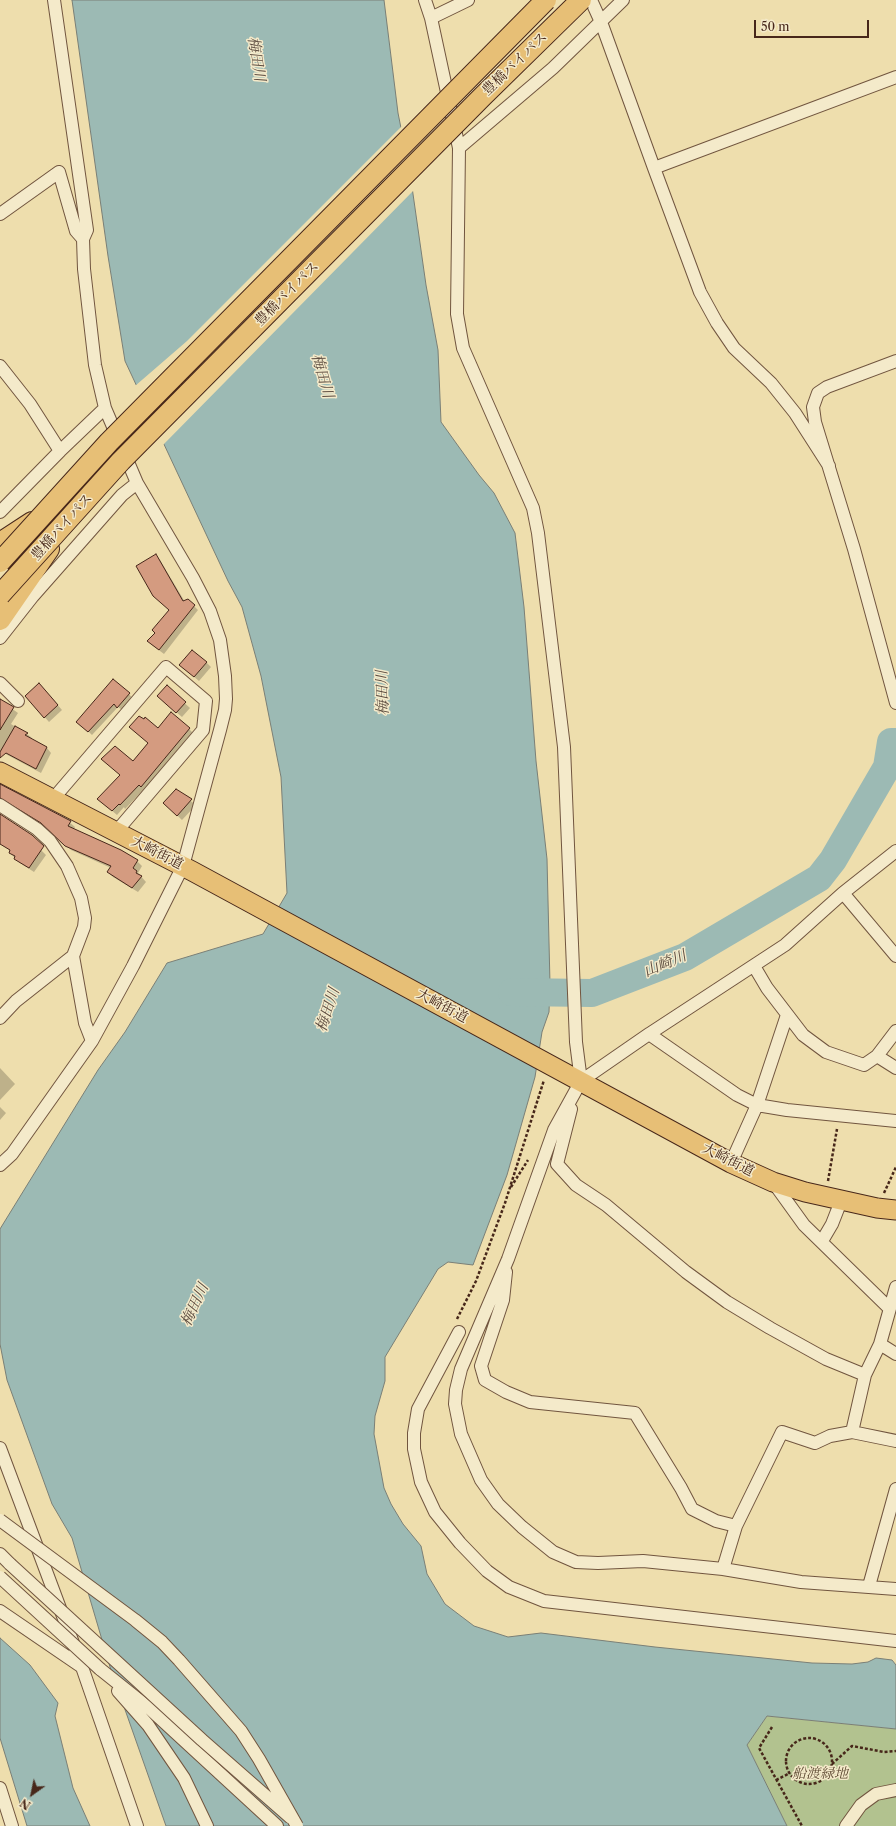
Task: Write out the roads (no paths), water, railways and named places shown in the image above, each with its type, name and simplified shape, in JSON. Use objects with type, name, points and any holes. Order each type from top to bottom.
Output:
[{"type":"highway","name":"豊橋バイパス","points":[[0,562],[109,442],[546,0]]},
{"type":"highway","name":"豊橋バイパス","points":[[0,595],[121,461],[478,101],[582,0]]},
{"type":"highway","points":[[0,543],[41,516]]},
{"type":"highway","points":[[0,620],[23,589],[70,518]]},
{"type":"main road","name":"大崎街道","points":[[0,772],[188,868],[546,1070],[731,1162],[773,1182],[832,1199],[877,1208],[896,1210]]},
{"type":"street","points":[[0,1165],[12,1154],[92,1041],[188,868],[225,710],[223,658],[220,640],[210,611],[193,578],[137,483],[104,408],[95,365],[84,269],[83,239],[87,230],[54,0]]},
{"type":"street","points":[[425,0],[431,18],[459,148],[457,314],[463,348],[534,508],[564,747],[578,1085],[557,1164],[576,1184],[606,1205],[686,1272],[727,1302],[826,1359],[865,1375]]},
{"type":"street","points":[[431,18],[468,0]]},
{"type":"street","points":[[591,0],[602,22],[700,292],[717,323],[734,348],[771,383],[795,413],[829,466]]},
{"type":"street","points":[[459,148],[553,68],[623,0]]},
{"type":"street","points":[[654,168],[896,77]]},
{"type":"street","points":[[0,214],[59,172],[76,231],[83,239]]},
{"type":"street","points":[[896,361],[832,385],[818,393],[813,407],[815,422],[871,609],[896,703]]},
{"type":"street","points":[[0,366],[30,404],[60,451]]},
{"type":"street","points":[[0,512],[104,408]]},
{"type":"street","points":[[0,638],[33,596],[122,495],[137,483]]},
{"type":"street","points":[[53,799],[166,667],[206,701],[203,730],[116,832]]},
{"type":"street","points":[[0,683],[18,701]]},
{"type":"street","points":[[0,805],[45,835],[67,866],[81,898],[84,926],[73,956],[84,1023],[92,1041]]},
{"type":"street","points":[[896,851],[843,893],[785,945],[649,1034],[578,1085],[554,1130],[508,1259],[461,1369],[456,1390],[455,1404],[461,1434],[481,1480],[498,1504],[522,1527],[553,1552],[576,1562],[598,1563],[643,1561],[723,1569],[801,1582],[896,1589]]},
{"type":"street","points":[[843,893],[896,956]]},
{"type":"street","points":[[0,1018],[16,1001],[73,956]]},
{"type":"street","points":[[754,966],[767,988],[803,1035],[826,1052],[864,1066],[877,1056],[896,1031]]},
{"type":"street","points":[[731,1162],[757,1105],[787,1015]]},
{"type":"street","points":[[649,1034],[737,1095],[757,1105],[839,1116],[896,1120]]},
{"type":"street","points":[[877,1056],[896,1068]]},
{"type":"street","points":[[773,1182],[804,1225],[889,1308]]},
{"type":"street","points":[[822,1241],[832,1224],[832,1199]]},
{"type":"street","points":[[508,1259],[503,1300],[481,1366],[485,1380],[506,1392],[530,1402],[636,1413],[692,1509],[716,1521],[736,1526]]},
{"type":"street","points":[[852,1432],[865,1375],[880,1344],[896,1287]]},
{"type":"street","points":[[459,1332],[418,1409],[414,1433],[414,1449],[419,1475],[435,1512],[460,1543],[488,1571],[508,1586],[544,1601],[896,1641]]},
{"type":"street","points":[[880,1344],[896,1354]]},
{"type":"street","points":[[723,1569],[736,1526],[782,1432],[815,1443],[830,1436],[852,1432],[896,1441]]},
{"type":"street","points":[[0,1448],[82,1668],[137,1826]]},
{"type":"street","points":[[869,1586],[896,1489]]},
{"type":"street","points":[[0,1520],[135,1620],[162,1642],[241,1731],[260,1759],[298,1826]]},
{"type":"street","points":[[0,1554],[298,1826]]},
{"type":"street","points":[[0,1577],[100,1669],[150,1709],[277,1826]]},
{"type":"street","points":[[0,1611],[82,1668]]},
{"type":"street","points":[[100,1669],[148,1725],[184,1778],[207,1826]]},
{"type":"street","points":[[0,1788],[12,1826]]},
{"type":"street","points":[[846,1826],[861,1805],[876,1794],[896,1790]]},
{"type":"water","name":"梅田川","points":[[72,0],[384,0],[398,113],[410,173],[426,285],[438,350],[441,422],[479,475],[494,493],[515,533],[524,607],[536,761],[547,859],[550,984],[549,1012],[542,1032],[535,1077],[507,1175],[473,1265],[448,1262],[438,1269],[385,1357],[385,1381],[375,1416],[374,1434],[384,1488],[391,1504],[403,1524],[421,1546],[427,1574],[445,1604],[474,1626],[508,1637],[541,1633],[655,1647],[812,1663],[852,1664],[868,1662],[876,1658],[892,1660],[896,1665],[896,1729],[767,1716],[747,1745],[787,1826],[166,1826],[110,1667],[72,1538],[52,1504],[7,1380],[0,1344],[0,1229],[98,1070],[125,1032],[167,963],[263,934],[287,893],[281,777],[261,676],[242,607],[228,581],[125,361],[108,256]]},
{"type":"water","points":[[0,1638],[30,1665],[58,1703],[55,1716],[73,1788],[90,1826],[27,1826],[0,1738]]},
{"type":"waterway","name":"山崎川","points":[[512,992],[592,993],[685,957],[819,878],[833,860],[887,767],[891,742],[896,742]]},
{"type":"park label","name":"船渡緑地","points":[[820,1774]]}]
